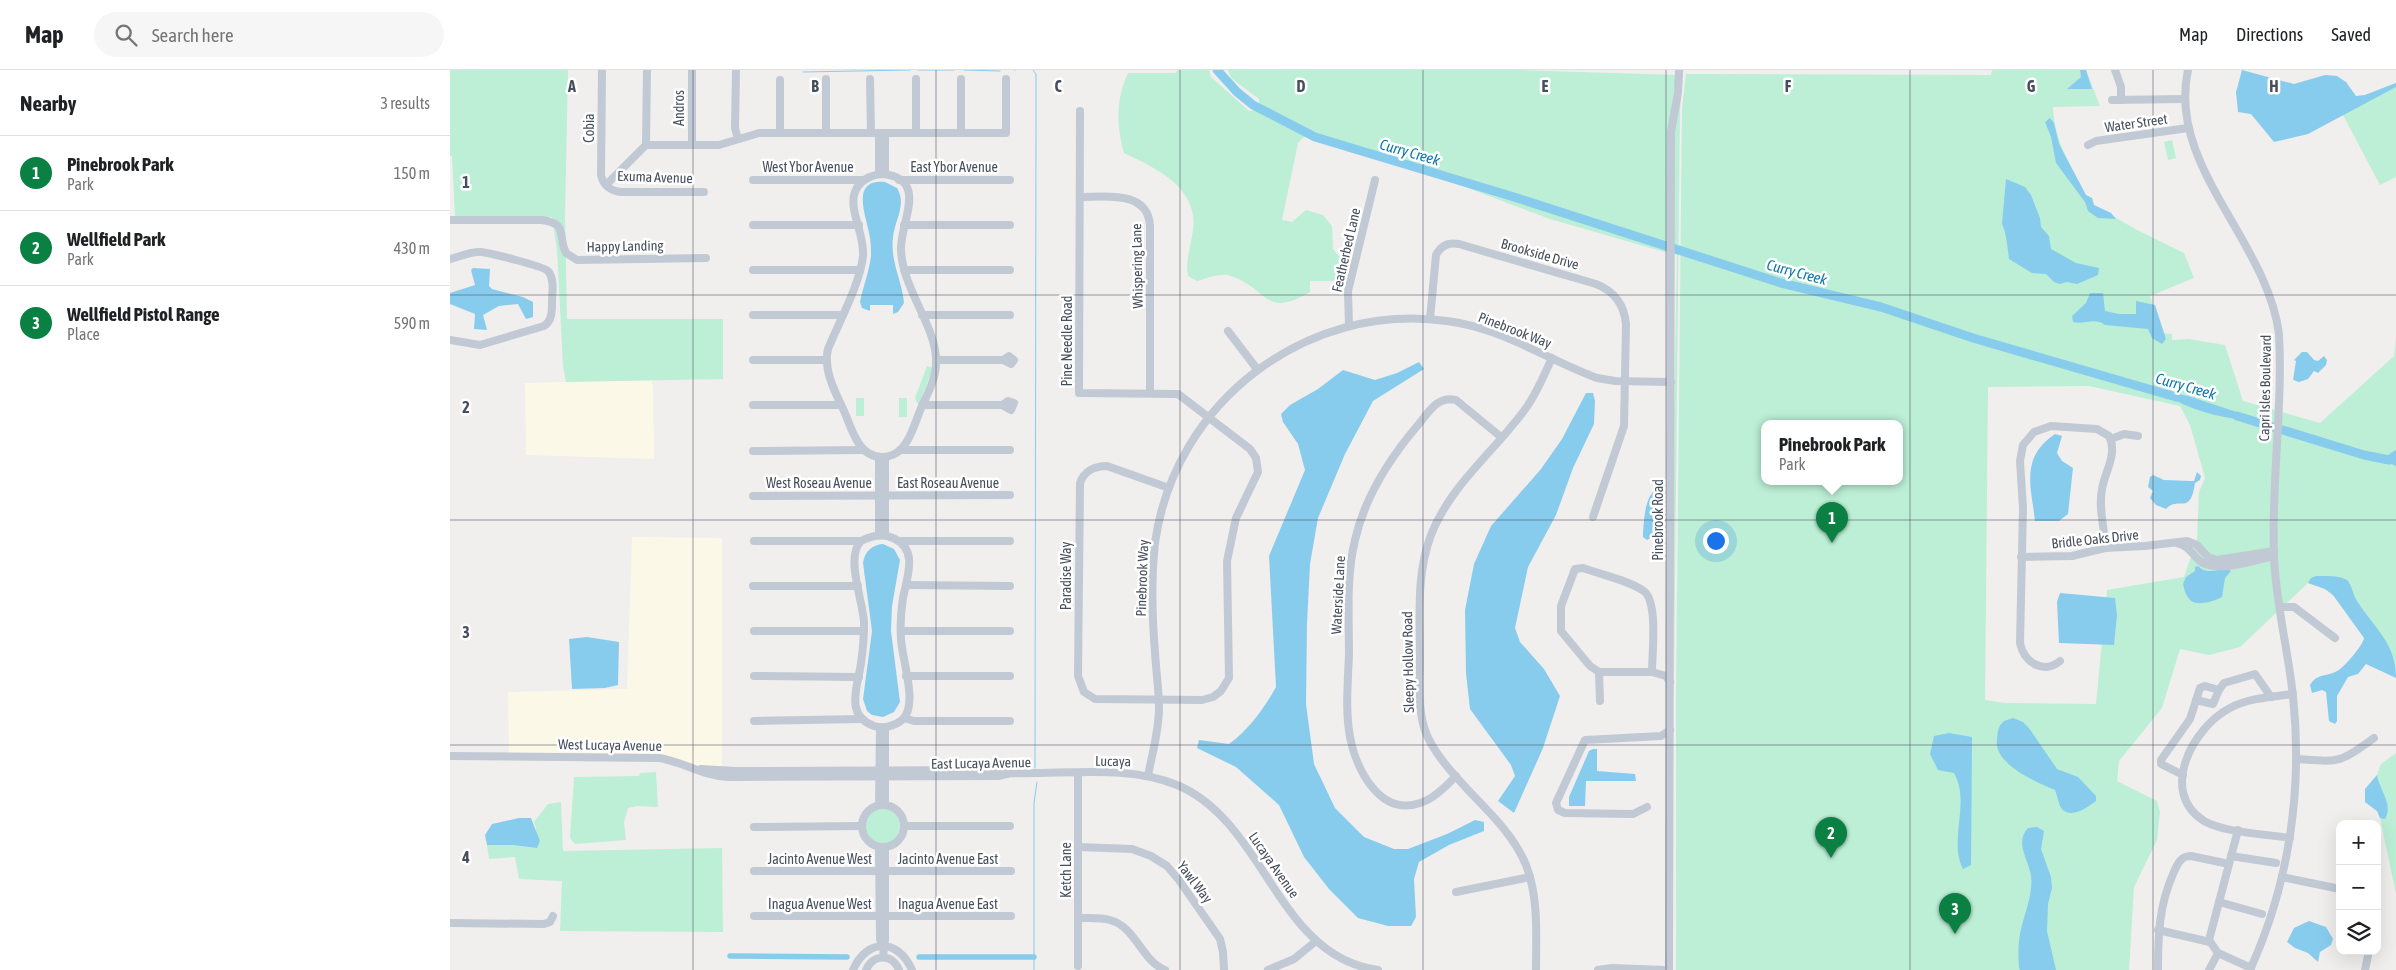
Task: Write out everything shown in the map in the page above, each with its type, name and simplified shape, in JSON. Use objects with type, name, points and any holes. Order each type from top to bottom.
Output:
[{"type":"street","name":"Cobia","points":[[602,70],[601,174],[606,185]]},
{"type":"street","points":[[606,185],[646,145],[647,70]]},
{"type":"street","name":"Andros","points":[[692,70],[692,145]]},
{"type":"street","name":"Pinebrook Road","points":[[1670,970],[1672,127],[1678,92],[1679,70]]},
{"type":"street","points":[[2115,70],[2121,87],[2121,100]]},
{"type":"street","name":"Capri Isles Boulevard","points":[[2188,70],[2184,99],[2188,128],[2197,155],[2258,268],[2273,306],[2279,346],[2274,554],[2292,694],[2296,759],[2290,838],[2282,877],[2267,929],[2251,969]]},
{"type":"street","points":[[735,73],[735,128],[738,139]]},
{"type":"street","points":[[826,79],[826,134]]},
{"type":"street","points":[[870,79],[882,174]]},
{"type":"street","points":[[916,79],[916,133]]},
{"type":"street","points":[[961,79],[961,133]]},
{"type":"street","points":[[646,145],[719,145],[753,134],[780,133],[1006,133],[1006,79]]},
{"type":"street","points":[[780,80],[780,133]]},
{"type":"street","points":[[2112,100],[2184,99]]},
{"type":"street","name":"Pine Needle Road","points":[[1080,111],[1079,393],[1178,394],[1250,449],[1255,455],[1258,465],[1257,475],[1236,518],[1229,550],[1227,618],[1229,678],[1221,691],[1208,699],[1159,700]]},
{"type":"street","name":"Water Street","points":[[2088,145],[2096,141],[2188,128]]},
{"type":"street","points":[[864,450],[855,437],[841,405],[826,360],[860,270],[863,249],[853,198],[857,187],[864,180],[882,174],[899,180],[908,189],[910,209],[904,225],[901,246],[904,270],[934,343],[936,360],[934,376],[907,442],[900,450]]},
{"type":"street","name":"West Ybor Avenue","points":[[753,180],[864,180]]},
{"type":"street","name":"East Ybor Avenue","points":[[899,180],[1010,180]]},
{"type":"street","name":"Featherbed Lane","points":[[1349,326],[1348,291],[1375,180]]},
{"type":"street","name":"Exuma Avenue","points":[[606,185],[613,190],[621,192],[704,192]]},
{"type":"street","name":"Whispering Lane","points":[[1080,197],[1127,198],[1140,204],[1148,215],[1150,226],[1150,393]]},
{"type":"street","name":"Happy Landing","points":[[450,220],[542,220],[554,223],[562,231],[566,253],[577,260],[706,258]]},
{"type":"street","points":[[753,225],[859,225]]},
{"type":"street","points":[[904,225],[1010,225]]},
{"type":"street","name":"Brookside Drive","points":[[1430,319],[1436,255],[1441,248],[1450,243],[1596,284],[1616,296],[1624,311],[1626,381]]},
{"type":"street","points":[[450,259],[479,252],[512,260],[545,269],[551,275],[552,285],[551,316],[548,323],[544,326],[480,345],[450,340]]},
{"type":"street","points":[[753,270],[860,270]]},
{"type":"street","points":[[904,270],[1010,270]]},
{"type":"street","points":[[753,315],[842,315]]},
{"type":"street","points":[[922,315],[1010,315]]},
{"type":"street","name":"Pinebrook Way","points":[[1148,776],[1158,722],[1159,700],[1153,630],[1153,566],[1157,531],[1169,488],[1186,451],[1209,417],[1230,392],[1257,370],[1295,346],[1349,326],[1393,319],[1430,319],[1460,323],[1490,331],[1597,378],[1671,382]]},
{"type":"street","points":[[1228,331],[1257,370]]},
{"type":"street","name":"Sleepy Hollow Road","points":[[1536,970],[1536,913],[1530,877],[1523,859],[1512,842],[1433,747],[1422,718],[1420,691],[1421,574],[1430,537],[1443,510],[1457,488],[1530,403],[1552,358]]},
{"type":"street","points":[[753,360],[826,360]]},
{"type":"street","points":[[936,360],[1003,360]]},
{"type":"street","points":[[1593,517],[1624,426],[1626,381]]},
{"type":"street","name":"Waterside Lane","points":[[1456,776],[1432,798],[1420,804],[1407,806],[1392,803],[1379,795],[1361,769],[1352,748],[1348,721],[1351,563],[1360,520],[1378,479],[1400,447],[1437,403],[1447,399],[1456,400],[1501,437]]},
{"type":"street","points":[[753,406],[841,405]]},
{"type":"street","points":[[922,405],[1002,405]]},
{"type":"street","points":[[2060,662],[2050,667],[2038,666],[2028,659],[2021,648],[2023,508],[2020,461],[2025,441],[2032,429],[2057,426],[2097,429],[2106,433],[2110,439],[2113,455],[2104,480],[2100,501],[2105,548]]},
{"type":"street","points":[[2110,439],[2124,434],[2138,436]]},
{"type":"street","points":[[753,451],[864,450],[882,457],[900,450],[1010,450]]},
{"type":"street","points":[[882,457],[882,535]]},
{"type":"street","name":"Paradise Way","points":[[1159,700],[1095,699],[1084,692],[1080,685],[1079,492],[1080,483],[1085,474],[1093,468],[1102,466],[1112,467],[1169,488]]},
{"type":"street","name":"East Roseau Avenue","points":[[882,496],[1010,495]]},
{"type":"street","name":"West Roseau Avenue","points":[[754,496],[882,496]]},
{"type":"street","points":[[754,541],[861,541],[882,535],[900,541],[1010,541]]},
{"type":"street","points":[[861,541],[856,549],[854,559],[864,631],[859,677],[854,701],[857,713],[862,719],[882,727],[904,718],[909,710],[911,698],[906,676],[901,631],[910,559],[908,551],[900,541]]},
{"type":"street","name":"Bridle Oaks Drive","points":[[2021,557],[2072,556],[2105,548],[2170,542],[2194,547],[2200,561],[2211,562],[2274,554]]},
{"type":"street","points":[[1652,672],[1652,610],[1648,596],[1637,587],[1577,568],[1572,572],[1562,603],[1561,631],[1590,666],[1599,672],[1652,672],[1666,676],[1670,683]]},
{"type":"street","points":[[906,585],[1010,586]]},
{"type":"street","points":[[753,586],[858,586]]},
{"type":"street","points":[[2280,607],[2294,607],[2335,638]]},
{"type":"street","points":[[754,631],[864,631]]},
{"type":"street","points":[[901,631],[1010,631]]},
{"type":"street","points":[[1652,672],[1656,669],[1666,668],[1670,661]]},
{"type":"street","points":[[1599,672],[1600,701]]},
{"type":"street","points":[[2214,704],[2219,690],[2224,683],[2255,674],[2270,697]]},
{"type":"street","points":[[754,676],[859,677]]},
{"type":"street","points":[[906,676],[1010,676]]},
{"type":"street","points":[[2183,775],[2161,764],[2161,760],[2187,726],[2200,688],[2205,686],[2219,690]]},
{"type":"street","points":[[2290,838],[2211,824],[2196,814],[2186,797],[2183,775],[2187,756],[2194,742],[2204,729],[2220,714],[2245,702],[2292,694]]},
{"type":"street","points":[[2196,700],[2214,704],[2220,714]]},
{"type":"street","points":[[904,718],[914,721],[1010,721]]},
{"type":"street","points":[[754,721],[855,721],[862,719]]},
{"type":"street","points":[[882,727],[882,805]]},
{"type":"street","points":[[1647,807],[1633,814],[1565,813],[1556,806],[1557,798],[1585,740],[1639,738],[1664,735],[1670,730]]},
{"type":"street","points":[[1639,738],[1664,741],[1670,748]]},
{"type":"street","points":[[2296,759],[2333,762],[2343,760],[2374,738]]},
{"type":"street","name":"West Lucaya Avenue","points":[[450,756],[647,757],[669,759],[703,774],[780,774]]},
{"type":"street","name":"East Lucaya Avenue","points":[[780,774],[966,773],[998,776],[1011,773],[1078,774]]},
{"type":"street","name":"Lucaya","points":[[1078,774],[1148,776]]},
{"type":"street","name":"Ketch Lane","points":[[1078,774],[1078,966]]},
{"type":"street","name":"Lucaya Avenue","points":[[1148,776],[1183,788],[1219,812],[1239,836],[1301,925],[1316,941],[1337,956],[1362,969],[1378,970]]},
{"type":"street","points":[[882,805],[899,812],[904,826],[901,838],[891,845],[882,847],[866,840],[862,826],[864,815],[882,805]]},
{"type":"street","points":[[754,827],[862,826]]},
{"type":"street","points":[[904,826],[1010,826]]},
{"type":"street","points":[[2210,942],[2238,830]]},
{"type":"street","points":[[882,847],[882,916],[885,939],[883,957]]},
{"type":"street","name":"Yawl Way","points":[[1079,848],[1132,849],[1151,856],[1167,866],[1220,939],[1224,970]]},
{"type":"street","points":[[2158,970],[2158,930],[2164,894],[2182,858],[2191,856],[2229,864]]},
{"type":"street","points":[[2231,856],[2276,863]]},
{"type":"street","name":"Jacinto Avenue West","points":[[754,871],[882,871]]},
{"type":"street","name":"Jacinto Avenue East","points":[[882,871],[1010,871]]},
{"type":"street","points":[[1456,892],[1530,877]]},
{"type":"street","points":[[2282,877],[2336,888]]},
{"type":"street","points":[[2219,902],[2262,914]]},
{"type":"street","points":[[450,922],[544,924],[550,922],[553,916]]},
{"type":"street","name":"Inagua Avenue West","points":[[754,916],[882,916]]},
{"type":"street","name":"Inagua Avenue East","points":[[882,916],[1011,916]]},
{"type":"street","points":[[1078,918],[1106,919],[1120,924],[1131,934],[1149,960],[1165,970]]},
{"type":"street","points":[[2158,930],[2210,942],[2218,952],[2251,969]]},
{"type":"street","points":[[1268,970],[1294,959],[1316,941]]},
{"type":"street","points":[[853,970],[865,952],[875,947],[883,946],[900,952],[912,970]]},
{"type":"street","points":[[2209,970],[2218,952]]},
{"type":"street","points":[[2365,970],[2368,955]]},
{"type":"street","points":[[866,970],[872,961],[883,957],[894,962],[899,970]]},
{"type":"street","points":[[1598,970],[1660,968],[1665,970]]},
{"type":"shaded area","points":[[653,380],[651,384],[653,384],[654,459],[526,455],[525,383]]},
{"type":"shaded area","points":[[632,537],[722,538],[722,780],[710,778],[653,754],[509,753],[508,692],[627,689]]},
{"type":"green space","points":[[450,70],[568,70],[565,216],[567,319],[723,319],[723,379],[566,382],[563,366],[557,250],[552,217],[455,216],[452,156],[450,156]]},
{"type":"green space","points":[[1178,70],[1209,70],[1211,77],[1249,111],[1259,109],[1259,99],[1231,78],[1228,70],[1515,70],[1676,75],[1669,127],[1668,253],[1550,219],[1444,179],[1304,137],[1298,143],[1282,220],[1292,222],[1306,210],[1323,215],[1332,226],[1333,249],[1345,264],[1343,278],[1331,281],[1310,281],[1310,292],[1295,300],[1284,303],[1268,299],[1231,276],[1214,276],[1197,281],[1188,276],[1187,270],[1193,230],[1193,215],[1189,202],[1173,181],[1149,165],[1124,153],[1118,113],[1121,92],[1128,73],[1175,73]]},
{"type":"green space","points":[[1992,70],[2086,70],[2100,106],[2053,107],[2056,131],[2069,164],[2086,195],[2092,198],[2094,205],[2137,230],[2184,253],[2194,278],[2150,296],[2162,333],[2172,334],[2172,340],[2189,339],[2225,345],[2243,401],[2320,423],[2394,356],[2396,337],[2396,678],[2333,595],[2325,589],[2308,583],[2240,647],[2209,655],[2180,649],[2162,708],[2119,761],[2117,781],[2157,801],[2160,812],[2157,840],[2134,887],[2129,970],[1676,970],[1676,700],[1682,109],[1686,74],[1991,75]],"holes":[[[2089,386],[2180,406],[2190,425],[2205,478],[2199,492],[2197,539],[2184,577],[2107,590],[2096,704],[2005,703],[1985,700],[1988,387]]]},
{"type":"green space","points":[[1681,75],[1683,75],[1680,109],[1674,675],[1674,407],[1677,255],[1674,254],[1674,127]]},
{"type":"green space","points":[[2396,83],[2396,177],[2380,185],[2343,115],[2365,95]]},
{"type":"green space","points":[[2172,140],[2176,158],[2168,160],[2164,142]]},
{"type":"green space","points":[[927,366],[933,368],[920,402],[917,403],[915,398]]},
{"type":"green space","points":[[856,398],[864,398],[864,416],[856,416]]},
{"type":"green space","points":[[899,398],[907,398],[907,417],[899,417]]},
{"type":"green space","points":[[2396,753],[2396,894],[2381,820],[2377,811],[2365,802],[2365,789],[2377,775],[2381,764]]},
{"type":"green space","points":[[656,772],[658,807],[637,806],[628,808],[624,822],[626,840],[575,844],[570,838],[574,777],[639,776],[640,773]]},
{"type":"green space","points":[[561,802],[563,851],[722,848],[723,932],[560,931],[562,881],[519,879],[515,857],[489,859],[487,845],[512,845],[536,848],[536,828],[534,822],[548,804]]},
{"type":"green space","points":[[882,808],[889,809],[895,813],[899,819],[899,833],[895,839],[889,843],[882,844],[875,843],[869,839],[865,833],[864,826],[865,819],[869,813],[875,809]]},
{"type":"water","points":[[2080,70],[2086,70],[2092,89],[2067,89],[2081,77]]},
{"type":"water","points":[[2242,70],[2294,84],[2325,75],[2337,76],[2346,82],[2356,96],[2365,95],[2396,83],[2396,87],[2308,134],[2274,142],[2251,114],[2238,112],[2236,92]]},
{"type":"water","points":[[2050,118],[2054,123],[2059,144],[2086,195],[2092,198],[2094,205],[2111,213],[2116,219],[2098,218],[2088,211],[2085,202],[2056,163],[2051,137],[2045,122]]},
{"type":"water","points":[[2006,179],[2025,187],[2031,195],[2040,218],[2041,227],[2049,236],[2051,249],[2076,263],[2099,268],[2098,275],[2077,284],[2067,282],[2060,284],[2054,282],[2046,274],[2032,273],[2009,259],[2006,236],[2002,224]]},
{"type":"water","points":[[885,182],[897,188],[901,200],[900,212],[893,237],[893,255],[904,303],[898,312],[893,314],[893,305],[870,305],[870,311],[862,308],[860,302],[871,256],[863,200],[864,192],[867,186]]},
{"type":"water","points":[[473,268],[490,269],[489,286],[492,289],[523,297],[533,302],[533,317],[526,319],[518,304],[499,306],[483,315],[487,330],[474,329],[475,314],[450,304],[450,293],[475,285],[471,270]]},
{"type":"water","points":[[2090,293],[2103,293],[2105,311],[2119,314],[2136,314],[2136,301],[2155,305],[2166,339],[2162,344],[2152,338],[2148,329],[2105,325],[2093,321],[2073,322],[2072,316],[2086,303]]},
{"type":"water","points":[[2302,352],[2307,352],[2314,360],[2318,361],[2324,356],[2327,360],[2326,365],[2318,373],[2314,371],[2308,379],[2299,382],[2293,380],[2296,361],[2294,360]]},
{"type":"water","points":[[1419,362],[1424,369],[1373,401],[1345,454],[1318,518],[1310,564],[1306,704],[1314,764],[1335,808],[1364,837],[1394,849],[1408,849],[1447,834],[1475,820],[1484,822],[1484,831],[1449,845],[1419,862],[1414,879],[1416,917],[1411,926],[1388,926],[1358,918],[1329,889],[1304,857],[1279,805],[1236,767],[1197,748],[1199,740],[1229,744],[1255,719],[1276,687],[1269,556],[1305,470],[1298,444],[1283,422],[1281,414],[1290,405],[1318,389],[1343,370],[1375,380],[1397,373]]},
{"type":"water","points":[[2168,392],[2188,396],[2246,415],[2247,421],[2194,409],[2165,394]]},
{"type":"water","points":[[1586,393],[1593,393],[1595,401],[1594,424],[1573,468],[1556,515],[1528,567],[1515,628],[1520,642],[1544,669],[1560,696],[1543,748],[1514,813],[1498,801],[1515,776],[1511,765],[1470,709],[1466,673],[1465,610],[1474,564],[1491,526],[1541,469],[1562,439]]},
{"type":"water","points":[[2055,434],[2062,436],[2057,453],[2062,461],[2073,468],[2068,514],[2059,521],[2035,521],[2030,484],[2032,463],[2044,443]]},
{"type":"water","points":[[2197,472],[2201,476],[2200,480],[2195,483],[2190,499],[2184,504],[2171,505],[2166,509],[2156,505],[2150,498],[2153,491],[2148,487],[2150,477],[2153,475],[2164,480],[2194,481]]},
{"type":"water","points":[[1662,488],[1660,495],[1653,499],[1655,506],[1652,537],[1647,540],[1643,537],[1646,506],[1652,493],[1656,489]]},
{"type":"water","points":[[883,544],[894,549],[900,560],[892,606],[891,631],[900,702],[894,712],[883,717],[872,715],[867,711],[863,699],[872,631],[863,563],[865,555],[870,549]]},
{"type":"water","points":[[2198,566],[2206,571],[2231,571],[2225,578],[2222,597],[2211,602],[2201,603],[2193,602],[2189,598],[2183,584],[2186,577],[2195,571],[2195,567]]},
{"type":"water","points":[[2316,576],[2344,578],[2347,580],[2357,601],[2383,637],[2395,666],[2396,678],[2366,664],[2358,674],[2348,677],[2337,696],[2337,721],[2335,724],[2329,721],[2326,692],[2322,690],[2312,693],[2310,685],[2319,677],[2340,669],[2357,651],[2364,638],[2333,595],[2325,589],[2308,583],[2311,578]]},
{"type":"water","points":[[2060,593],[2115,598],[2117,615],[2114,645],[2059,643],[2057,602]]},
{"type":"water","points":[[587,637],[619,642],[618,685],[605,688],[572,689],[569,639]]},
{"type":"water","points":[[2013,718],[2023,722],[2029,728],[2057,769],[2078,777],[2096,796],[2096,801],[2078,812],[2068,813],[2060,806],[2055,790],[2027,777],[2009,764],[1998,748],[1997,739],[1998,731],[2004,721]]},
{"type":"water","points":[[1949,733],[1972,737],[1971,865],[1963,869],[1958,846],[1959,785],[1954,773],[1938,770],[1930,754],[1934,736]]},
{"type":"water","points":[[1597,749],[1597,771],[1635,774],[1636,781],[1586,781],[1585,806],[1569,806],[1569,797],[1589,751]]},
{"type":"water","points":[[2377,775],[2387,802],[2388,808],[2385,819],[2380,818],[2377,811],[2365,802],[2365,789]]},
{"type":"water","points":[[519,818],[531,818],[540,841],[537,848],[487,845],[485,835],[492,824]]},
{"type":"water","points":[[2037,827],[2044,831],[2041,849],[2051,877],[2052,888],[2048,904],[2047,931],[2056,970],[2020,970],[2019,968],[2020,936],[2031,888],[2030,870],[2022,846],[2022,840],[2028,828]]},
{"type":"water","points":[[2309,921],[2326,927],[2333,939],[2331,945],[2320,952],[2318,962],[2308,953],[2295,948],[2287,942],[2294,928]]},
{"type":"waterway","points":[[803,72],[910,70]]},
{"type":"waterway","points":[[918,70],[954,70]]},
{"type":"waterway","points":[[964,70],[1000,71]]},
{"type":"waterway","points":[[1033,70],[1036,74],[1035,768]]},
{"type":"waterway","name":"Curry Creek","points":[[1217,70],[1237,92],[1253,105],[1315,137],[1514,197],[1781,283],[1881,307],[1973,338],[2176,397]]},
{"type":"waterway","name":"Curry Creek","points":[[2237,416],[2364,455],[2389,460],[2396,455]]},
{"type":"waterway","name":"Curry Creek","points":[[2389,460],[2396,463]]},
{"type":"waterway","points":[[1034,970],[1034,803],[1037,782]]},
{"type":"waterway","points":[[730,956],[847,957]]},
{"type":"waterway","points":[[919,957],[1034,957]]},
{"type":"place","name":"Pinebrook Park","points":[[1832,543]]},
{"type":"place","name":"Wellfield Park","points":[[1831,858]]},
{"type":"place","name":"Wellfield Pistol Range","points":[[1955,934]]}]
